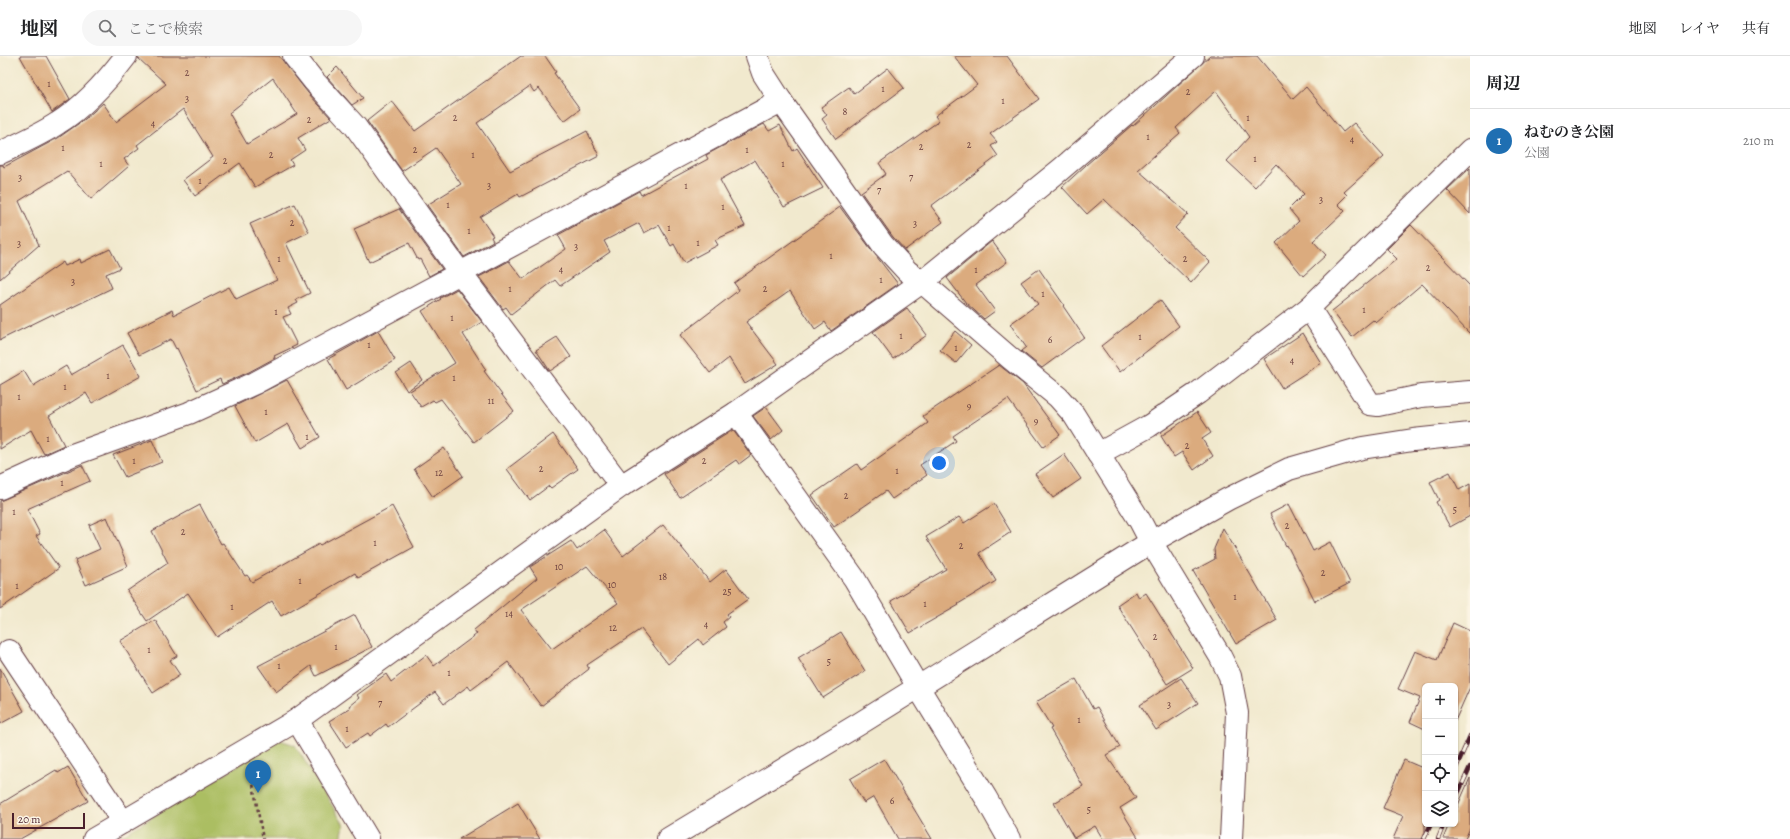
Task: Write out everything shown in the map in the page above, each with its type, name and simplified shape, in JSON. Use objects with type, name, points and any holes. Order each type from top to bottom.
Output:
[{"type":"street","points":[[0,153],[58,124],[97,90],[126,56]]},
{"type":"street","points":[[294,56],[313,80],[355,126],[461,274],[621,486]]},
{"type":"street","points":[[757,56],[763,73],[781,101],[883,245],[907,270],[1058,397],[1074,414],[1140,521],[1151,542],[1220,656],[1231,682],[1237,713],[1231,839]]},
{"type":"street","points":[[94,839],[297,720],[621,486],[736,413],[922,282],[1060,170],[1188,57]]},
{"type":"street","points":[[0,488],[72,455],[189,413],[255,383],[461,274],[781,101]]},
{"type":"street","points":[[1098,454],[1149,426],[1198,393],[1309,308],[1470,150]]},
{"type":"street","points":[[1309,308],[1370,404],[1378,405],[1421,396],[1470,392]]},
{"type":"street","points":[[736,413],[854,578],[1009,839]]},
{"type":"street","points":[[668,839],[918,687],[1151,542],[1228,499],[1289,469],[1362,448],[1413,440],[1470,434]]},
{"type":"street","points":[[9,651],[123,822]]},
{"type":"street","points":[[297,720],[368,839]]},
{"type":"path","points":[[241,753],[253,776],[264,839]]},
{"type":"green space","points":[[280,740],[295,745],[344,825],[341,839],[116,839]]},
{"type":"building","points":[[20,56],[46,56],[70,99],[52,112]]},
{"type":"building","points":[[138,56],[279,56],[308,93],[331,118],[298,138],[305,150],[290,160],[293,165],[255,187],[240,163],[195,196],[183,180],[213,157],[183,109],[137,145],[139,148],[124,159],[129,166],[91,199],[67,171],[19,201],[39,245],[0,279],[0,165],[3,165],[4,167],[58,138],[85,119],[103,103],[116,122],[166,84],[138,58]],"holes":[[[273,78],[297,114],[247,144],[229,113]]]},
{"type":"building","points":[[521,56],[545,56],[556,72],[554,73],[580,109],[564,121],[539,88],[534,92],[530,86],[477,123],[510,171],[587,131],[599,156],[520,197],[518,194],[480,217],[493,236],[491,237],[493,241],[464,257],[427,205],[461,184],[436,148],[402,171],[367,121],[392,101],[415,131]]},
{"type":"building","points":[[954,56],[1007,56],[1039,99],[990,134],[997,142],[991,146],[998,156],[931,206],[943,222],[905,250],[893,237],[861,192],[886,174],[879,163],[939,121],[935,116],[977,85]]},
{"type":"building","points":[[1210,56],[1257,56],[1293,99],[1306,87],[1343,132],[1354,123],[1384,156],[1344,192],[1347,195],[1338,204],[1345,211],[1313,241],[1326,255],[1303,276],[1276,243],[1299,221],[1289,209],[1304,194],[1276,164],[1255,187],[1227,161],[1249,137],[1216,91],[1176,128],[1180,133],[1138,170],[1188,214],[1175,228],[1210,262],[1191,283],[1104,199],[1087,214],[1062,187],[1132,125],[1133,126]]},
{"type":"building","points":[[337,67],[363,98],[352,105],[327,77]]},
{"type":"building","points":[[888,68],[904,88],[836,139],[822,119],[827,115],[821,107],[849,87],[854,94]]},
{"type":"building","points":[[764,124],[769,131],[780,125],[793,151],[797,148],[823,188],[784,207],[755,160],[720,180],[745,226],[715,240],[718,245],[684,263],[674,244],[671,246],[659,225],[644,233],[639,223],[604,241],[610,252],[560,286],[555,280],[511,314],[506,307],[503,309],[479,277],[509,261],[523,279],[566,249],[558,235],[639,191],[641,195],[708,159],[706,155]]},
{"type":"building","points":[[1470,168],[1470,214],[1447,190]]},
{"type":"building","points":[[295,204],[309,232],[286,243],[310,293],[296,300],[298,303],[288,308],[291,314],[283,317],[297,345],[274,356],[275,358],[249,372],[222,384],[220,379],[197,390],[177,348],[176,349],[171,339],[139,355],[127,333],[172,310],[174,315],[229,287],[236,299],[277,280],[250,224]]},
{"type":"building","points":[[840,207],[898,284],[831,331],[825,322],[815,329],[790,291],[746,322],[778,364],[745,384],[729,358],[710,373],[680,335],[739,290],[734,283]]},
{"type":"building","points":[[399,209],[442,269],[429,276],[409,243],[369,262],[354,229]]},
{"type":"building","points":[[1411,225],[1470,286],[1470,334],[1422,284],[1376,323],[1373,320],[1352,337],[1332,311],[1397,259],[1387,249]]},
{"type":"building","points":[[992,241],[1007,262],[976,285],[995,311],[984,319],[966,303],[947,278]]},
{"type":"building","points":[[110,249],[120,268],[106,274],[112,288],[54,316],[53,314],[0,340],[0,305],[63,262],[65,266],[80,259],[81,263]]},
{"type":"building","points":[[1039,269],[1084,337],[1042,368],[1021,351],[1026,347],[1010,324],[1038,304],[1021,282]]},
{"type":"building","points":[[457,289],[482,322],[463,334],[486,370],[484,371],[514,411],[474,442],[441,399],[435,402],[433,400],[421,407],[410,391],[455,363],[422,311],[441,299],[440,298]]},
{"type":"building","points":[[1160,300],[1179,326],[1120,372],[1101,346]]},
{"type":"building","points":[[907,308],[927,335],[893,359],[873,332]]},
{"type":"building","points":[[378,331],[395,360],[346,390],[328,359]]},
{"type":"building","points":[[955,331],[971,345],[956,363],[940,350]]},
{"type":"building","points":[[1303,333],[1321,363],[1282,388],[1264,359]]},
{"type":"building","points":[[557,337],[571,357],[550,371],[536,350]]},
{"type":"building","points":[[123,345],[141,376],[92,403],[86,393],[49,416],[64,445],[44,454],[31,430],[0,449],[0,385],[24,371],[33,386],[66,366],[71,375]]},
{"type":"building","points":[[411,363],[422,380],[407,391],[396,373]]},
{"type":"building","points":[[999,365],[1023,384],[1060,435],[1043,447],[1008,399],[953,436],[956,441],[920,465],[927,475],[892,499],[886,491],[834,527],[812,495],[857,464],[861,470],[928,423],[923,416]]},
{"type":"building","points":[[287,380],[320,437],[302,448],[288,424],[255,443],[235,406]]},
{"type":"building","points":[[766,407],[783,430],[771,440],[753,416]]},
{"type":"building","points":[[1197,412],[1211,433],[1202,439],[1213,456],[1194,470],[1182,452],[1174,457],[1161,436]]},
{"type":"building","points":[[733,430],[751,455],[739,464],[736,460],[680,498],[664,474]]},
{"type":"building","points":[[553,434],[578,469],[551,488],[549,486],[530,500],[507,469]]},
{"type":"building","points":[[152,440],[162,462],[125,477],[113,455]]},
{"type":"building","points":[[444,448],[463,476],[433,497],[414,469]]},
{"type":"building","points":[[1064,454],[1081,479],[1053,498],[1035,474]]},
{"type":"building","points":[[82,465],[90,481],[27,509],[40,534],[36,536],[59,568],[0,609],[0,501]]},
{"type":"building","points":[[1450,472],[1459,490],[1470,484],[1470,516],[1450,527],[1436,502],[1439,500],[1430,482]]},
{"type":"building","points":[[994,504],[1011,532],[979,553],[996,581],[958,604],[959,605],[910,633],[891,601],[946,569],[926,537],[959,517],[964,523]]},
{"type":"building","points":[[1289,504],[1313,551],[1330,542],[1350,583],[1315,601],[1270,514]]},
{"type":"building","points":[[200,505],[221,544],[223,543],[245,576],[247,575],[252,582],[319,544],[320,545],[392,506],[414,547],[358,578],[355,573],[281,616],[272,601],[217,637],[188,593],[147,621],[127,591],[168,563],[152,531]]},
{"type":"building","points":[[107,517],[128,566],[86,585],[75,560],[100,549],[89,525]]},
{"type":"building","points":[[663,525],[710,582],[726,569],[748,599],[727,614],[729,617],[723,622],[726,627],[703,645],[699,639],[668,664],[641,629],[587,665],[589,669],[541,706],[508,662],[471,690],[468,686],[444,704],[435,692],[388,727],[386,724],[370,736],[368,733],[346,747],[329,721],[350,708],[349,706],[359,698],[357,695],[386,674],[391,682],[426,655],[434,666],[477,634],[474,630],[537,578],[530,567],[571,541],[577,550],[604,530],[623,556]],"holes":[[[587,566],[618,603],[552,649],[521,610]]]},
{"type":"building","points":[[1223,528],[1277,620],[1236,644],[1193,571],[1215,559],[1214,549]]},
{"type":"building","points":[[1136,592],[1139,598],[1146,593],[1193,668],[1167,684],[1117,605]]},
{"type":"building","points":[[355,615],[372,647],[316,676],[311,666],[276,692],[258,666]]},
{"type":"building","points":[[155,620],[177,656],[170,660],[180,675],[153,693],[120,641]]},
{"type":"building","points":[[1453,623],[1470,631],[1470,687],[1458,714],[1458,683],[1422,683],[1422,728],[1410,722],[1420,698],[1398,689],[1415,651],[1437,660]]},
{"type":"building","points":[[841,632],[865,671],[823,698],[798,658]]},
{"type":"building","points":[[0,668],[24,711],[0,724]]},
{"type":"building","points":[[1181,678],[1198,703],[1156,730],[1140,705]]},
{"type":"building","points":[[1076,679],[1093,709],[1097,707],[1120,747],[1106,755],[1136,798],[1120,808],[1139,839],[1103,839],[1095,826],[1074,838],[1054,803],[1083,786],[1050,729],[1052,728],[1036,702]]},
{"type":"building","points":[[884,759],[932,839],[898,839],[874,797],[864,803],[850,779]]},
{"type":"building","points":[[1404,760],[1422,768],[1422,827],[1425,827],[1425,839],[1393,839],[1403,816],[1383,808]]},
{"type":"building","points":[[68,767],[88,801],[20,839],[0,839],[0,804],[56,770],[58,773]]},
{"type":"building","points":[[1470,778],[1470,828],[1465,839],[1443,839],[1448,827],[1458,827],[1458,805]]},
{"type":"building","points":[[518,803],[540,839],[459,839]]},
{"type":"railway","points":[[1458,763],[1470,736]]},
{"type":"railway","points":[[1458,793],[1470,767]]},
{"type":"railway","points":[[1424,839],[1430,827]]},
{"type":"railway","points":[[1438,839],[1443,827]]},
{"type":"place","name":"ねむのき公園","points":[[258,793]]}]
